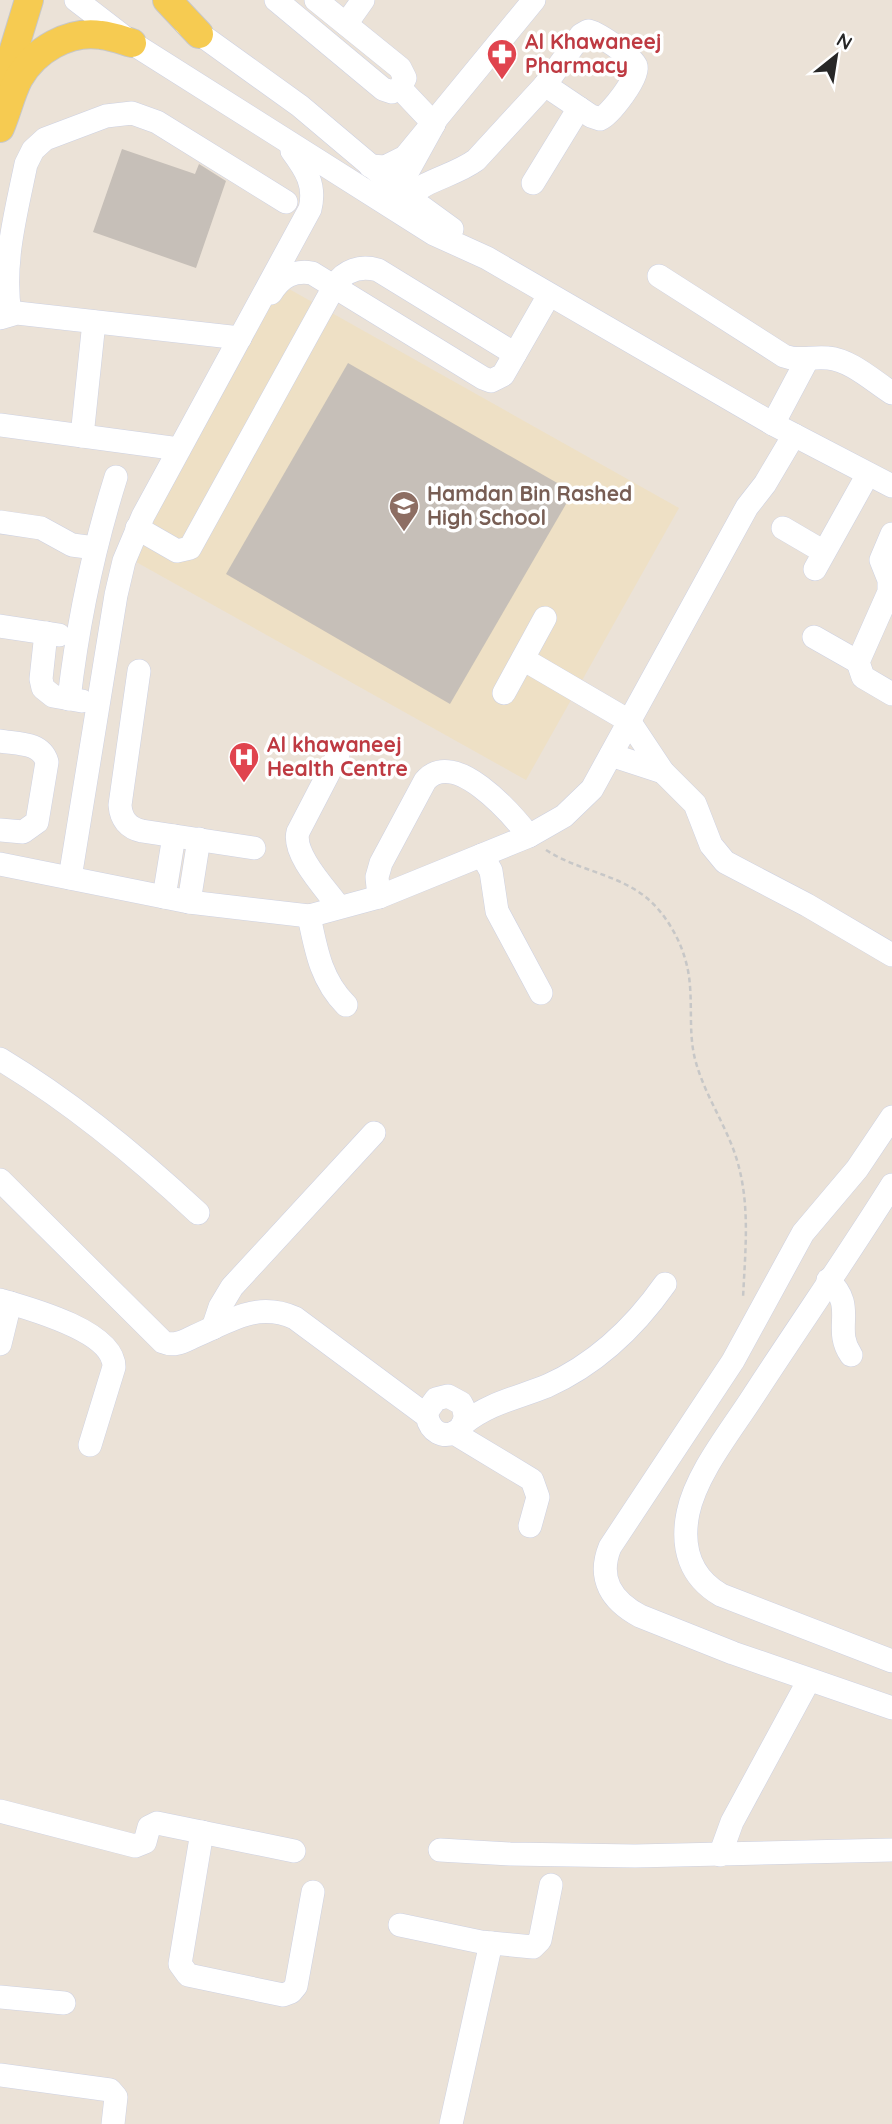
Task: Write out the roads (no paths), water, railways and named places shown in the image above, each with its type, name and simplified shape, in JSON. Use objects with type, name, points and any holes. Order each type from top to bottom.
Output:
[{"type":"main road","points":[[0,94],[29,0]]},
{"type":"main road","points":[[167,0],[199,34]]},
{"type":"main road","points":[[0,128],[20,77],[43,50],[65,39],[88,34],[100,34],[132,43]]},
{"type":"street","points":[[76,0],[132,43],[434,234],[487,258],[782,429],[892,486]]},
{"type":"street","points":[[155,0],[300,106],[403,193],[460,234],[487,258]]},
{"type":"street","points":[[276,0],[383,89],[392,92],[400,88],[405,78],[400,68],[316,0]]},
{"type":"street","points":[[346,24],[363,0]]},
{"type":"street","points":[[370,166],[385,167],[399,162],[434,124],[534,0]]},
{"type":"street","points":[[173,69],[291,131],[384,191],[403,193],[463,169],[476,160],[545,85],[584,32],[596,33],[633,60],[637,72],[605,117],[595,118],[545,85]]},
{"type":"street","points":[[400,88],[434,124]]},
{"type":"street","points":[[533,183],[579,108]]},
{"type":"street","points":[[240,338],[94,322],[5,316],[8,262],[26,164],[38,144],[52,136],[114,114],[141,115],[157,122],[286,202]]},
{"type":"street","points":[[403,193],[434,124]]},
{"type":"street","points":[[70,878],[119,578],[137,527],[306,217],[312,201],[309,176],[285,141]]},
{"type":"street","points":[[137,527],[177,551],[190,548],[335,285],[344,275],[356,268],[378,270],[518,347]]},
{"type":"street","points":[[251,317],[266,302],[277,284],[290,275],[312,273],[487,380],[500,378],[518,347],[525,321],[545,293]]},
{"type":"street","points":[[659,276],[778,353],[791,359],[836,359],[892,393]]},
{"type":"street","points":[[82,436],[94,322]]},
{"type":"street","points":[[0,864],[189,902],[309,916],[379,897],[529,836],[564,816],[584,799],[611,755],[747,507],[762,467],[782,429],[807,360]]},
{"type":"street","points":[[0,425],[179,449]]},
{"type":"street","points":[[782,529],[820,561],[867,474]]},
{"type":"street","points":[[69,699],[76,637],[95,548],[113,485],[149,505]]},
{"type":"street","points":[[0,522],[41,528],[72,545],[95,548]]},
{"type":"street","points":[[858,662],[889,592],[889,580],[881,559],[892,534]]},
{"type":"street","points":[[504,694],[545,618]]},
{"type":"street","points":[[0,626],[76,637]]},
{"type":"street","points":[[46,633],[41,679],[43,688],[53,696],[98,704]]},
{"type":"street","points":[[814,637],[858,662],[863,677],[892,694]]},
{"type":"street","points":[[523,659],[629,721],[663,772],[695,804],[711,845],[725,862],[807,905],[892,955]]},
{"type":"street","points":[[139,671],[120,813],[134,829],[254,848]]},
{"type":"street","points":[[0,741],[35,747],[43,753],[47,762],[37,822],[23,832],[0,830]]},
{"type":"street","points":[[338,755],[298,832],[297,843],[339,907]]},
{"type":"street","points":[[611,755],[663,772]]},
{"type":"street","points":[[379,897],[377,877],[381,863],[425,781],[436,772],[450,770],[473,783],[504,806],[529,836]]},
{"type":"street","points":[[164,897],[174,836]]},
{"type":"street","points":[[189,902],[199,839]]},
{"type":"street","points":[[482,855],[491,871],[497,911],[541,993]]},
{"type":"street","points":[[309,916],[323,974],[346,1005]]},
{"type":"street","points":[[0,1059],[44,1085],[104,1129],[198,1213]]},
{"type":"street","points":[[892,1117],[857,1169],[803,1233],[747,1337],[610,1547],[606,1556],[605,1576],[612,1595],[618,1602],[640,1616],[809,1680],[892,1708]]},
{"type":"street","points":[[213,1328],[220,1307],[232,1287],[374,1133]]},
{"type":"street","points":[[0,1180],[163,1342],[178,1344],[258,1311],[284,1313],[295,1318],[427,1416]]},
{"type":"street","points":[[892,1185],[723,1442],[697,1486],[687,1522],[687,1555],[696,1574],[721,1595],[892,1661]]},
{"type":"street","points":[[828,1280],[845,1306],[843,1336],[851,1355]]},
{"type":"street","points":[[500,1401],[448,1396],[436,1399],[427,1416],[431,1428],[449,1435],[474,1415],[500,1401],[549,1385],[594,1359],[633,1325],[665,1284]]},
{"type":"street","points":[[0,1344],[5,1301],[75,1327],[105,1346],[112,1355],[114,1367],[90,1445]]},
{"type":"street","points":[[455,1398],[464,1409],[459,1429]]},
{"type":"street","points":[[459,1429],[532,1480],[538,1497],[530,1526]]},
{"type":"street","points":[[720,1855],[732,1822],[809,1680]]},
{"type":"street","points":[[0,1811],[135,1846],[145,1842],[149,1826],[154,1823],[294,1851]]},
{"type":"street","points":[[202,1832],[180,1964],[188,1975],[283,1995],[291,1992],[296,1986],[313,1892]]},
{"type":"street","points":[[440,1850],[580,1856],[892,1850]]},
{"type":"street","points":[[400,1925],[491,1943],[536,1945],[540,1940],[551,1885]]},
{"type":"street","points":[[451,2124],[491,1943]]},
{"type":"street","points":[[0,1997],[64,2003]]},
{"type":"street","points":[[0,2075],[110,2090],[116,2097],[113,2124]]},
{"type":"place","name":"Al Khawaneej Pharmacy","points":[[502,81]]},
{"type":"place","name":"Hamdan Bin Rashed High School","points":[[404,533]]},
{"type":"place","name":"Al khawaneej Health Centre","points":[[244,784]]}]
